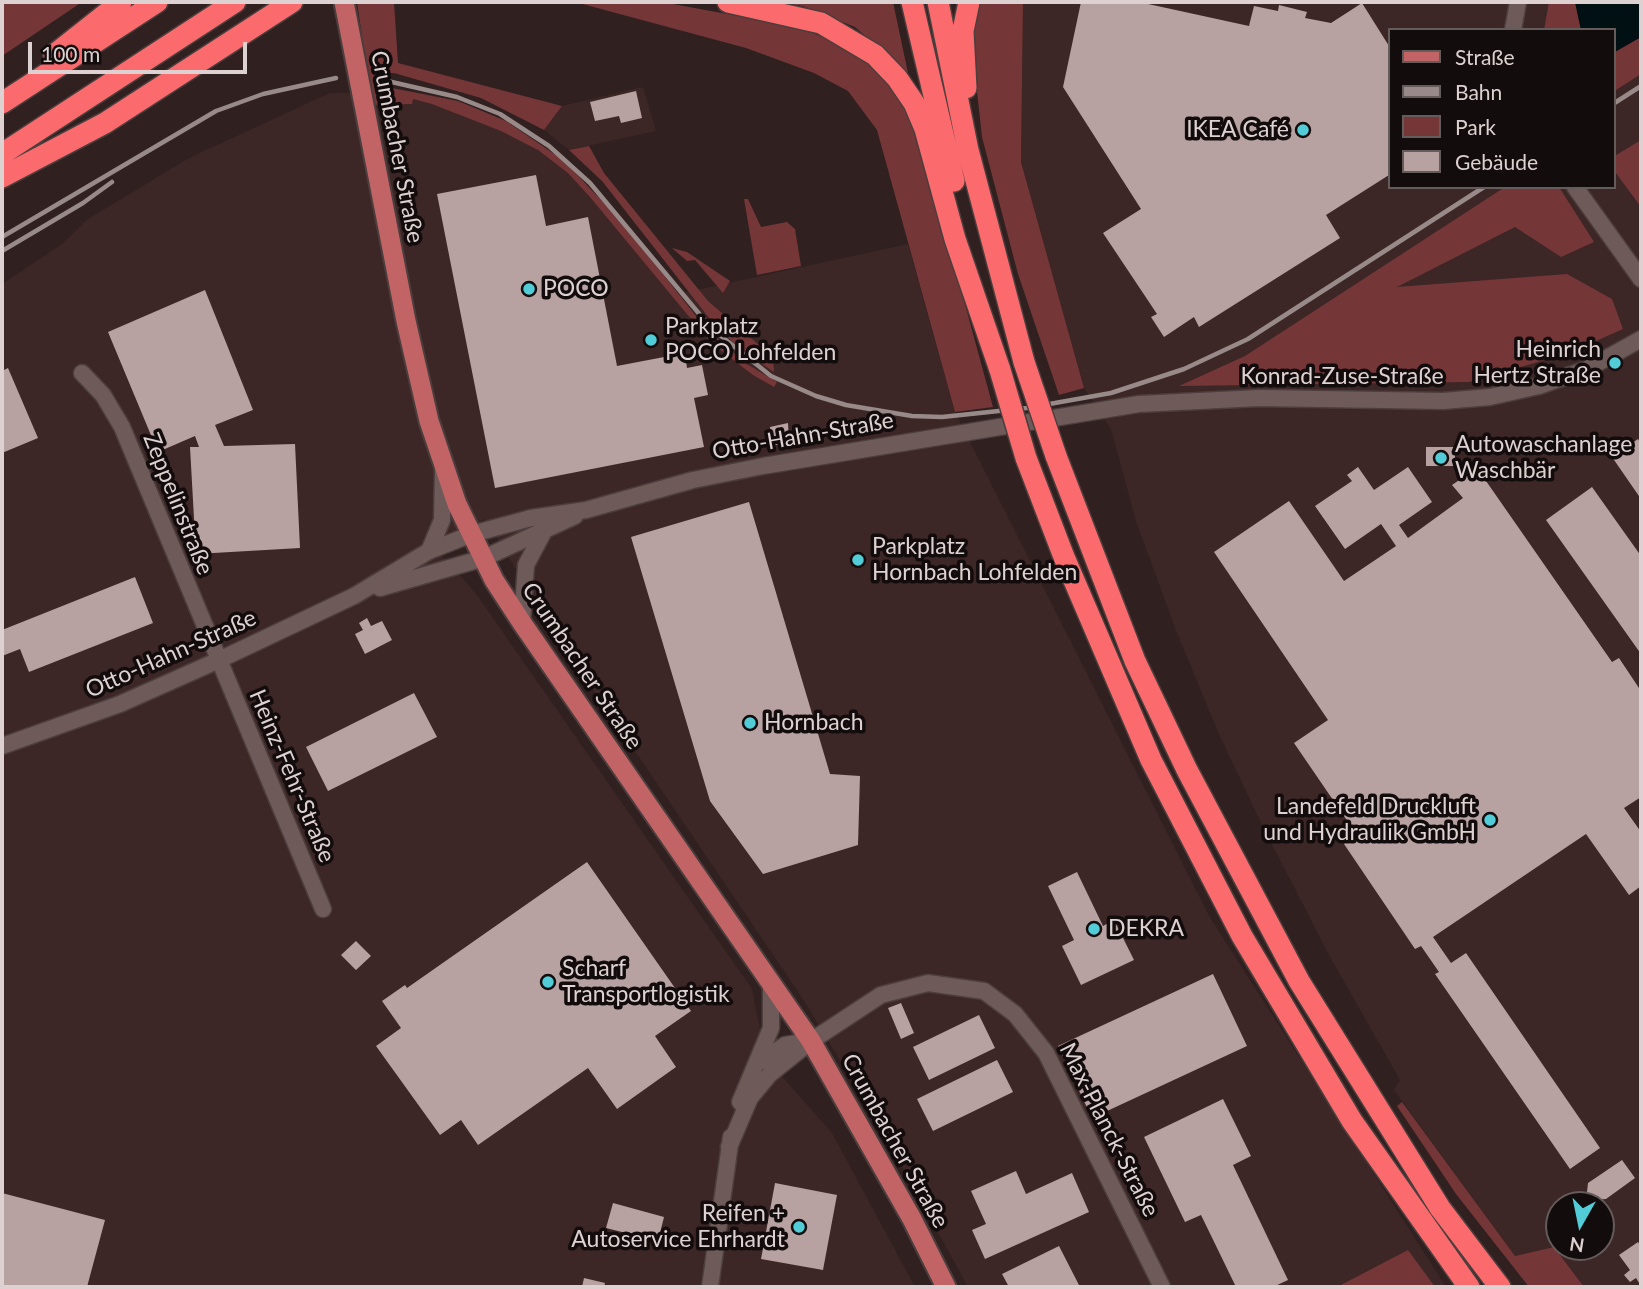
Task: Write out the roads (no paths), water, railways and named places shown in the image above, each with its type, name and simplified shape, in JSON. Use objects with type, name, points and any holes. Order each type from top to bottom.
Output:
[{"type":"highway","points":[[2,101],[121,2]]},
{"type":"highway","points":[[2,101],[157,2]]},
{"type":"highway","points":[[2,155],[235,2]]},
{"type":"highway","points":[[2,177],[105,123],[292,2]]},
{"type":"highway","points":[[260,23],[302,2]]},
{"type":"highway","points":[[727,2],[821,23],[867,49],[897,78],[925,129],[955,239],[998,363],[1026,458],[1113,675],[1151,760],[1217,891],[1294,1027],[1352,1121],[1469,1287]]},
{"type":"highway","points":[[912,2],[998,363]]},
{"type":"highway","points":[[938,2],[968,150],[1024,362],[1056,456],[1135,661],[1187,770],[1299,981],[1440,1208],[1500,1287]]},
{"type":"highway","points":[[968,150],[962,31],[969,2]]},
{"type":"main road","name":"Crumbacher Straße","points":[[344,2],[406,321],[443,468],[472,534],[522,623],[811,1041],[912,1219],[946,1287]]},
{"type":"street","points":[[1513,28],[1518,2]]},
{"type":"street","points":[[1576,189],[1641,279]]},
{"type":"street","name":"Konrad-Zuse-Straße","points":[[1031,421],[1166,403],[1259,398],[1443,401],[1490,397],[1539,386],[1587,369],[1641,339]]},
{"type":"street","name":"Zeppelinstraße","points":[[82,373],[103,396],[122,427],[219,660]]},
{"type":"street","name":"Otto-Hahn-Straße","points":[[2,746],[120,704],[219,660],[354,596],[429,551],[472,534],[531,518],[586,510],[725,474],[1031,421]]},
{"type":"street","points":[[429,551],[442,520],[443,468]]},
{"type":"street","name":"Otto-Hahn-Straße","points":[[354,596],[484,558],[543,533],[586,510]]},
{"type":"street","points":[[522,623],[526,565],[543,533]]},
{"type":"street","name":"Heinz-Fehr-Straße","points":[[219,660],[323,909]]},
{"type":"street","points":[[709,1287],[729,1147],[737,1110],[759,1063],[771,1028],[771,985]]},
{"type":"street","name":"Max-Planck-Straße","points":[[811,1041],[881,995],[912,985],[965,987],[984,991],[1000,1001],[1033,1035],[1060,1077],[1161,1287]]},
{"type":"street","points":[[759,1063],[785,1045],[811,1041]]},
{"type":"street","points":[[729,1147],[750,1098],[770,1074],[811,1041]]},
{"type":"railway","points":[[2,237],[216,111],[263,94],[336,78]]},
{"type":"railway","points":[[383,80],[457,97],[500,114],[549,146],[590,183],[711,328],[771,376],[816,396],[846,405],[912,416],[942,417],[1027,408],[1111,393],[1184,369],[1248,339],[1481,189]]},
{"type":"railway","points":[[1615,103],[1641,86]]},
{"type":"railway","points":[[2,251],[83,203],[112,182]]},
{"type":"place","name":"IKEA Café","points":[[1303,130]]},
{"type":"place","name":"POCO","points":[[529,289]]},
{"type":"place","name":"Parkplatz POCO Lohfelden","points":[[651,340]]},
{"type":"place","name":"Heinrich Hertz Straße","points":[[1615,363]]},
{"type":"place","name":"Autowaschanlage Waschbär","points":[[1441,458]]},
{"type":"place","name":"Parkplatz Hornbach Lohfelden","points":[[858,560]]},
{"type":"place","name":"Hornbach","points":[[750,723]]},
{"type":"place","name":"Landefeld Druckluft und Hydraulik GmbH","points":[[1490,820]]},
{"type":"place","name":"DEKRA","points":[[1094,929]]},
{"type":"place","name":"Scharf Transportlogistik","points":[[548,982]]},
{"type":"place","name":"Reifen + Autoservice Ehrhardt","points":[[799,1227]]}]
